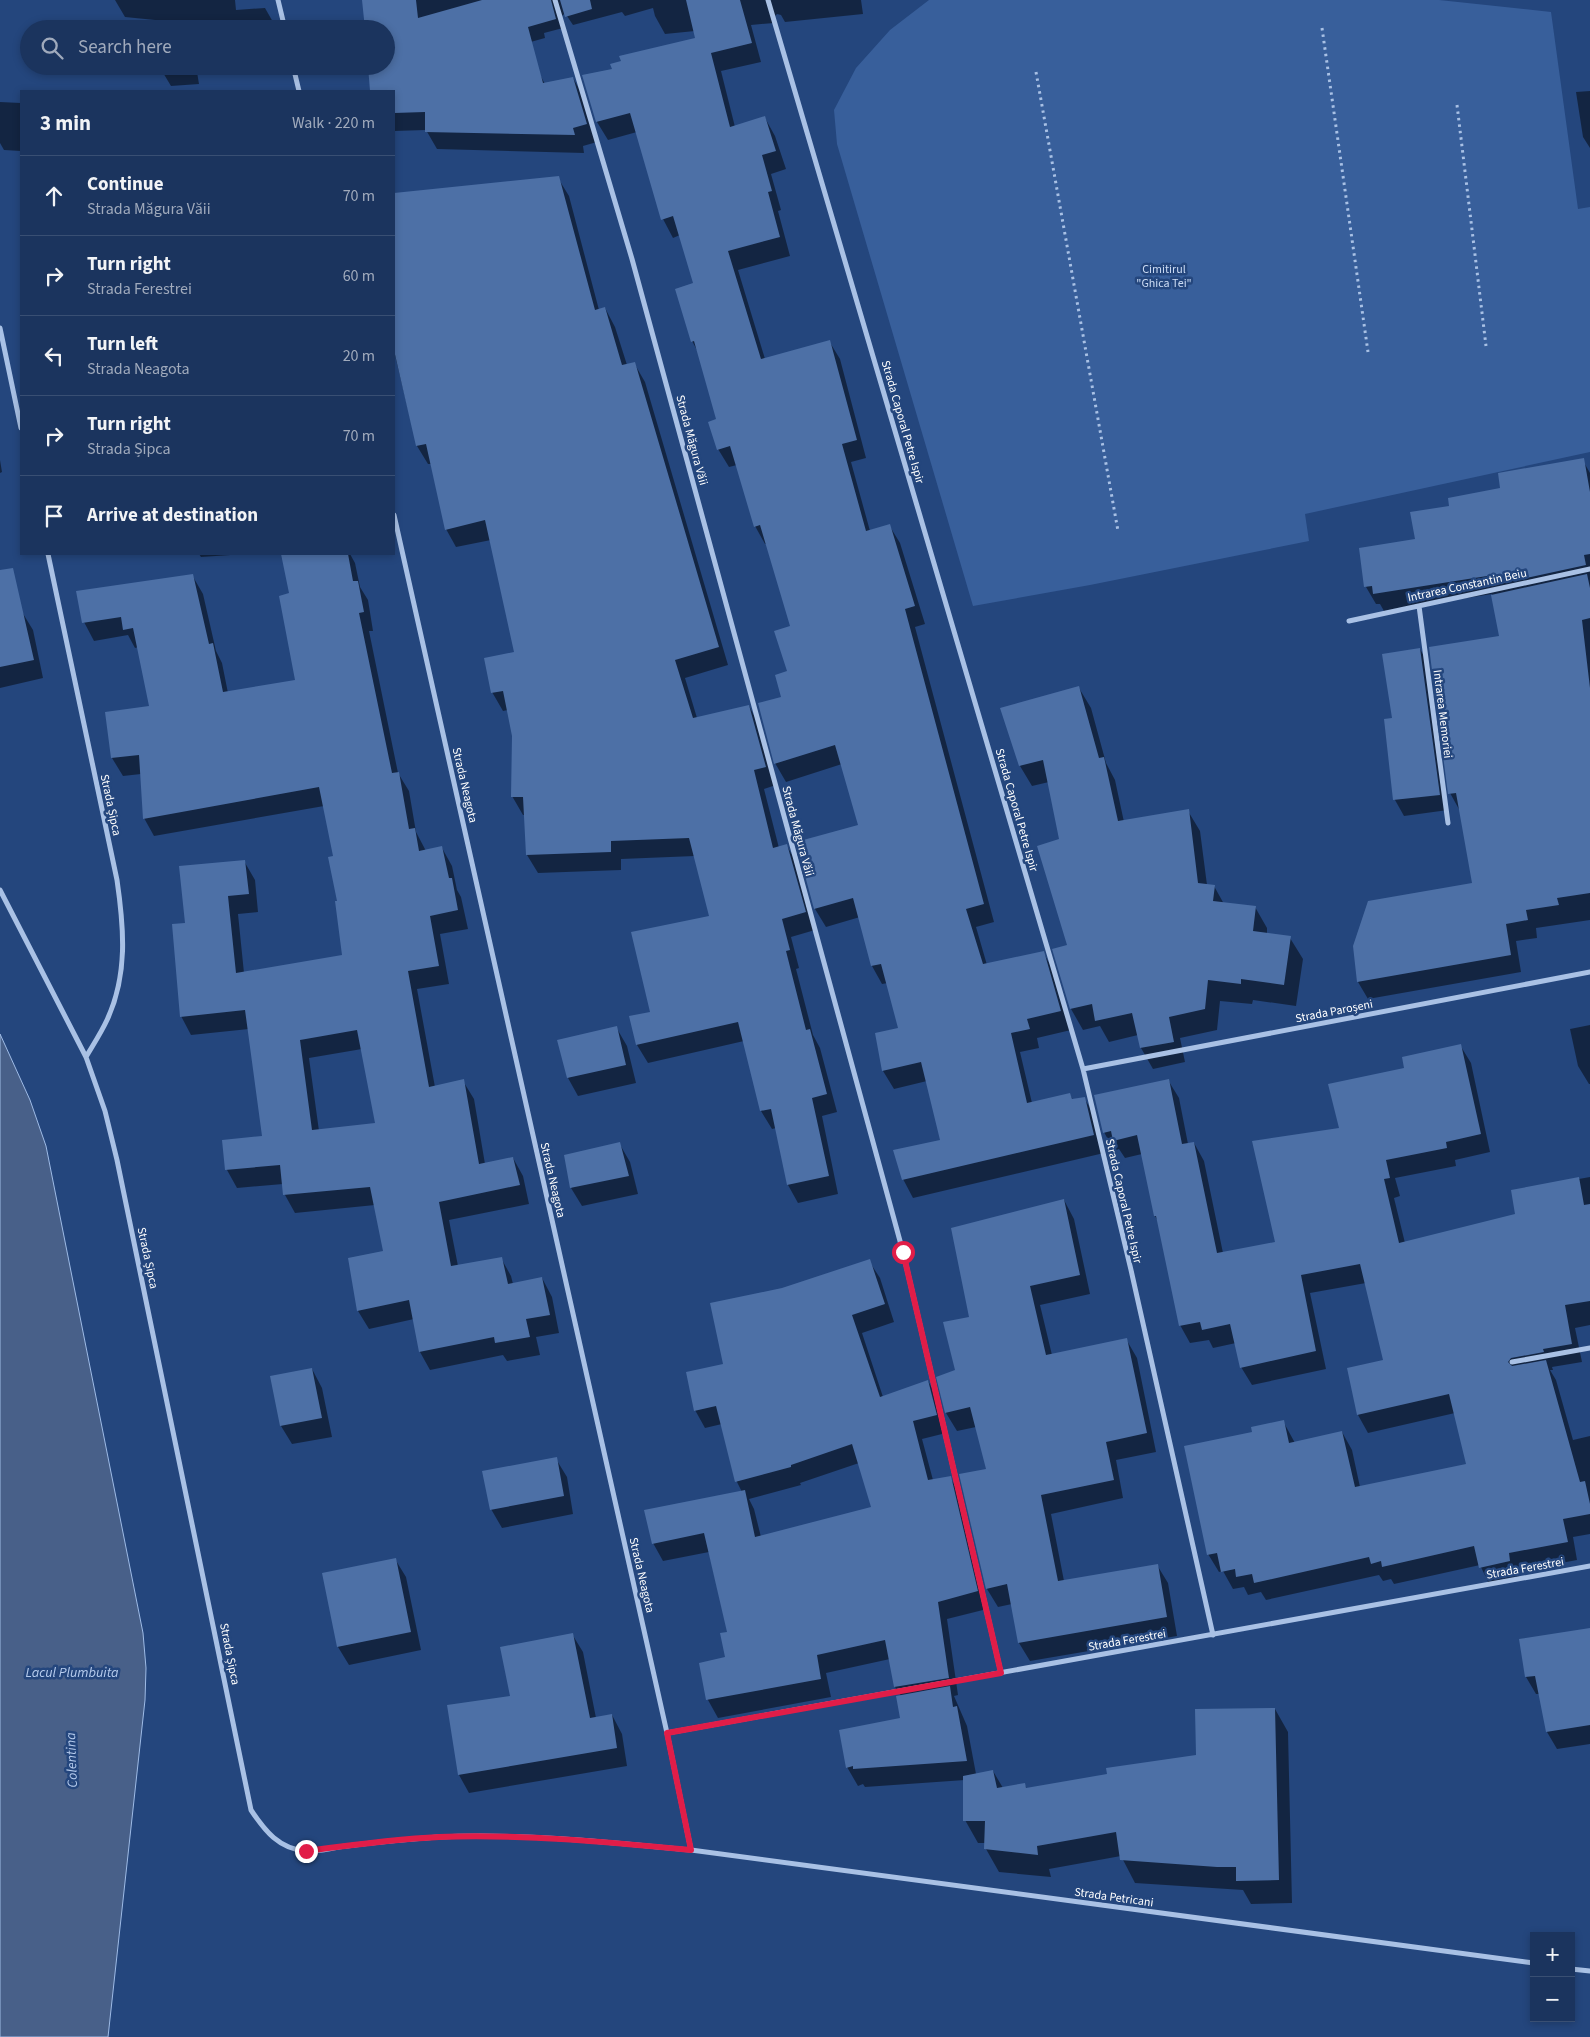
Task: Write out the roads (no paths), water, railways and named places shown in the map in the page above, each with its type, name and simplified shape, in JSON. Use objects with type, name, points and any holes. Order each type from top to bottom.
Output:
[{"type":"street","points":[[278,0],[283,20]]},
{"type":"street","name":"Strada Măgura Văii","points":[[555,0],[632,259],[903,1252],[1001,1673]]},
{"type":"street","name":"Strada Caporal Petre Ispir","points":[[768,0],[1083,1069],[1213,1635]]},
{"type":"street","points":[[295,75],[299,90]]},
{"type":"street","points":[[0,328],[20,423]]},
{"type":"street","name":"Strada Neagota","points":[[395,519],[667,1733],[691,1850]]},
{"type":"street","name":"Strada Șipca","points":[[48,555],[117,880],[122,915],[124,948],[120,980],[107,1020],[86,1057]]},
{"type":"street","name":"Intrarea Constantin Beiu","points":[[1349,621],[1590,569]]},
{"type":"street","name":"Intrarea Memoriei","points":[[1419,606],[1448,823]]},
{"type":"street","name":"Strada Șipca","points":[[0,890],[86,1057],[105,1111],[117,1160],[251,1810],[264,1830],[285,1846],[306,1851],[430,1838],[500,1837],[563,1839],[691,1850]]},
{"type":"street","name":"Strada Paroșeni","points":[[1083,1069],[1590,972]]},
{"type":"street","points":[[1512,1362],[1590,1348]]},
{"type":"street","name":"Strada Ferestrei","points":[[667,1733],[1590,1566]]},
{"type":"street","name":"Strada Petricani","points":[[691,1850],[1530,1963]]},
{"type":"street","points":[[1575,1969],[1590,1971]]},
{"type":"water","name":"Lacul Plumbuita","points":[[0,1034],[30,1100],[46,1146],[143,1633],[146,1668],[145,1700],[108,2037],[0,2037]]},
{"type":"park label","name":"Cimitirul \"Ghica Tei\"","points":[[1164,276]]},
{"type":"water label","name":"Colentina","points":[[71,1760]]}]
